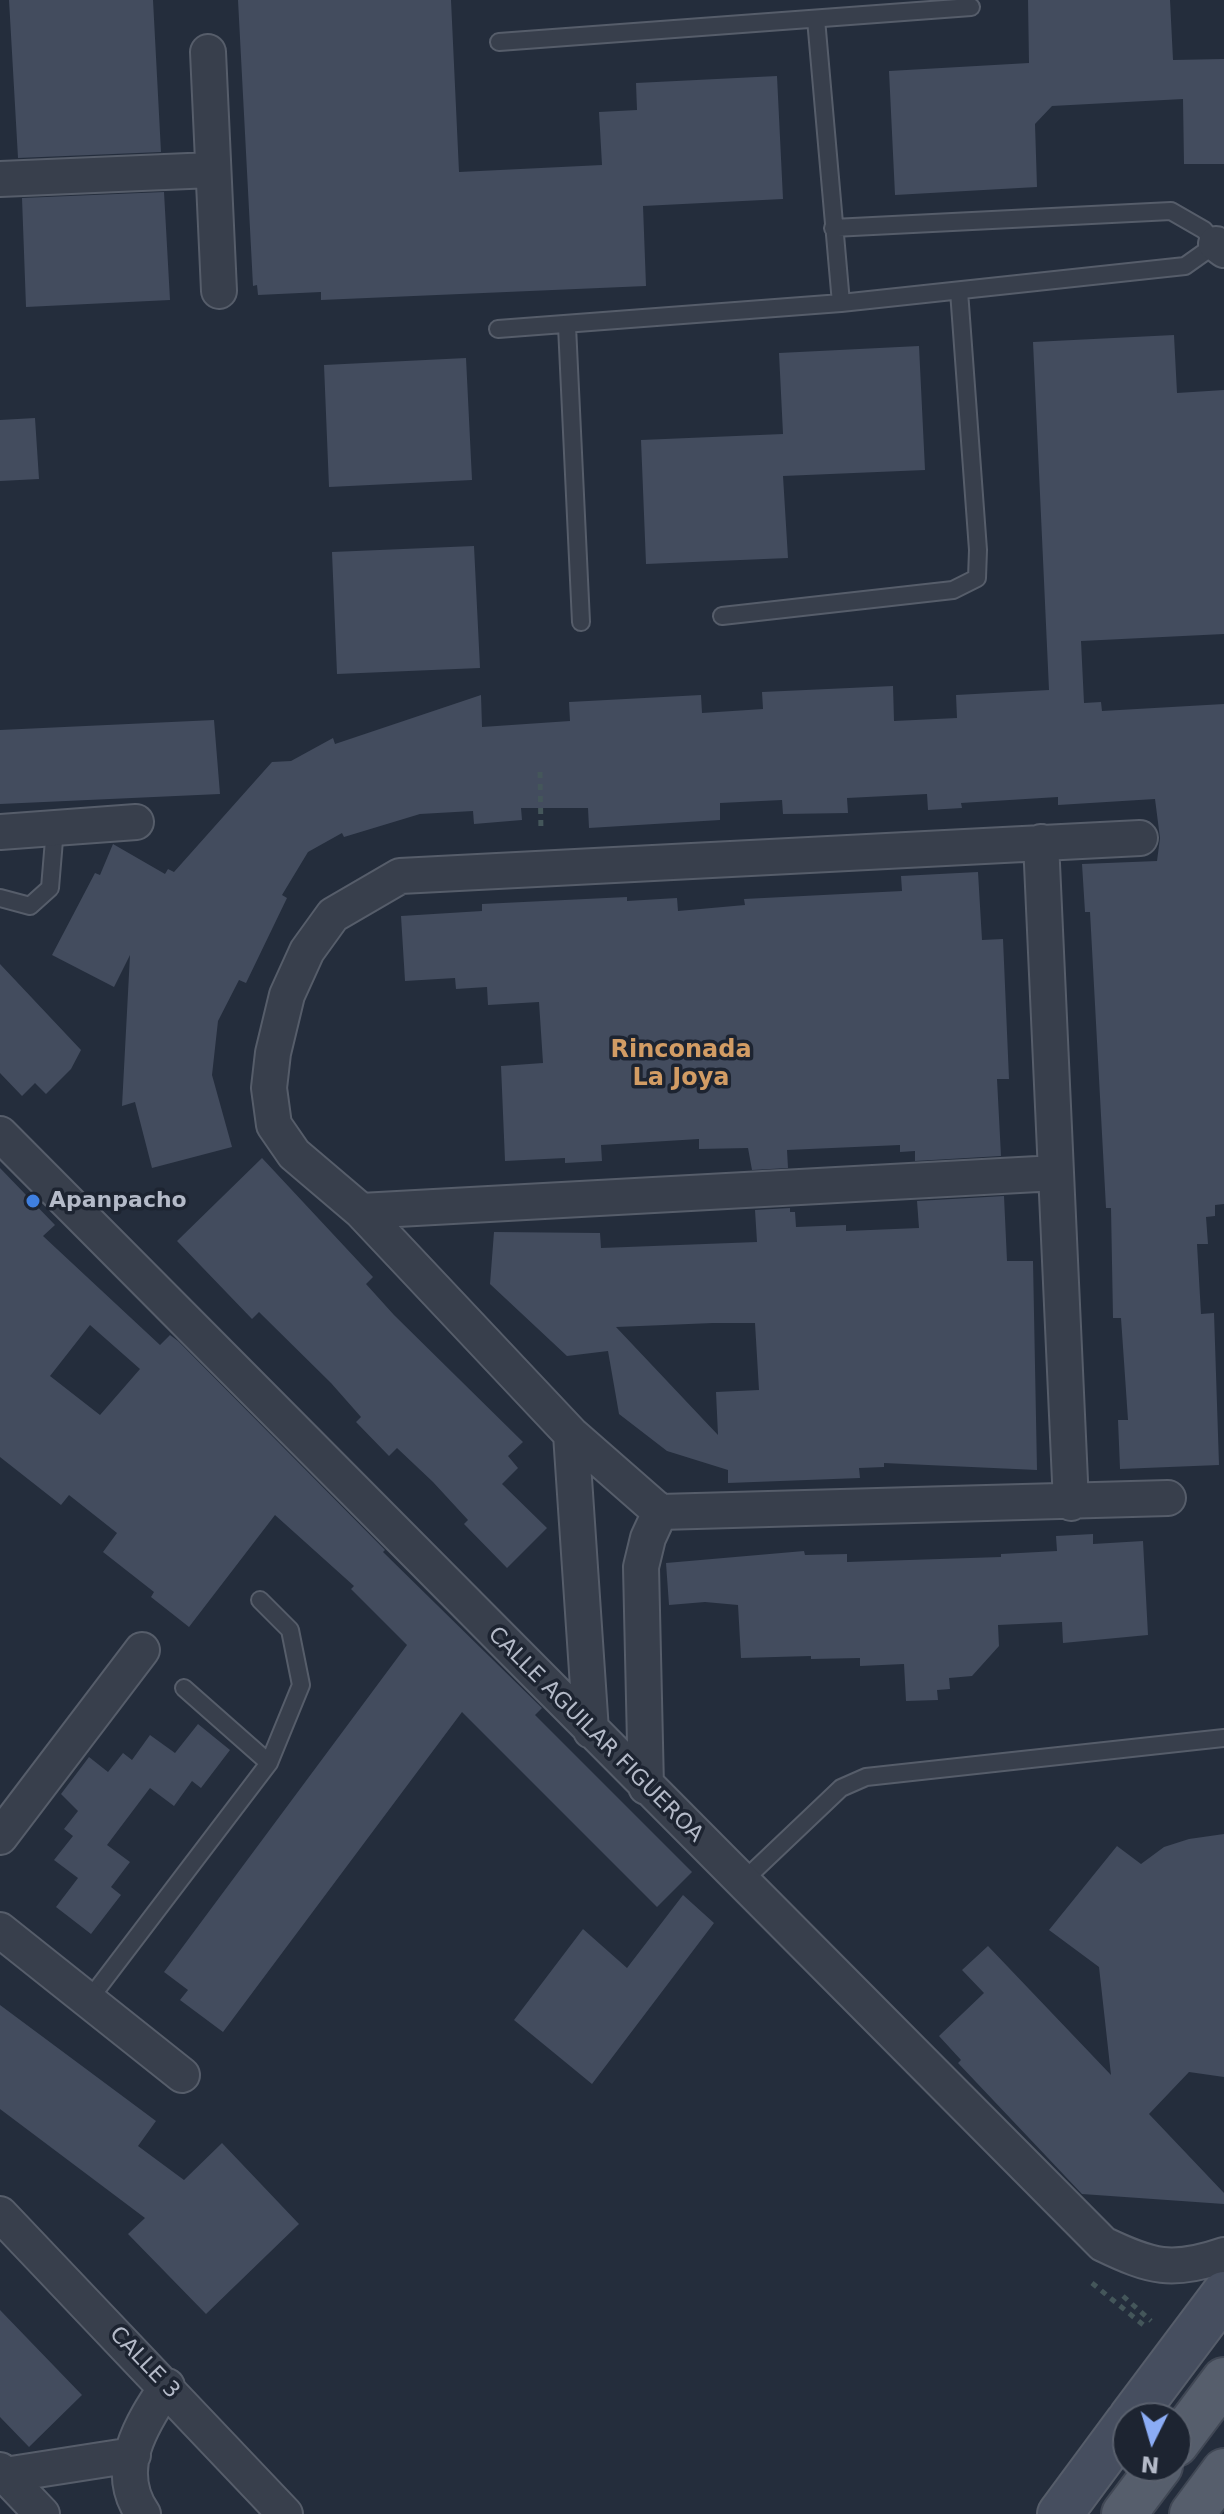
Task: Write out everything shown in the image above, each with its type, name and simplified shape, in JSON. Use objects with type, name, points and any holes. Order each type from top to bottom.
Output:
[{"type":"main road","points":[[1138,2402],[1167,2341],[1224,2294]]},
{"type":"main road","points":[[1192,2423],[1224,2380]]},
{"type":"main road","points":[[1060,2514],[1112,2444]]},
{"type":"main road","points":[[1192,2514],[1224,2471]]},
{"type":"main road","points":[[1124,2514],[1148,2482]]},
{"type":"street","points":[[208,52],[219,291]]},
{"type":"street","points":[[0,179],[212,170]]},
{"type":"street","points":[[0,832],[136,822]]},
{"type":"street","points":[[1140,838],[400,876],[333,915],[307,951],[287,995],[273,1053],[269,1088],[274,1125],[294,1154],[361,1211],[571,1434],[660,1512],[1168,1498]]},
{"type":"street","points":[[1041,842],[1071,1503]]},
{"type":"street","name":"CALLE AGUILAR FIGUEROA","points":[[0,1134],[1103,2244],[1144,2264],[1192,2266],[1224,2255]]},
{"type":"street","points":[[361,1211],[1056,1173]]},
{"type":"street","points":[[571,1434],[591,1731]]},
{"type":"street","points":[[646,1787],[641,1567],[648,1538],[660,1512]]},
{"type":"street","points":[[0,1837],[142,1650]]},
{"type":"street","points":[[0,1930],[182,2075]]},
{"type":"street","name":"CALLE 3","points":[[0,2214],[167,2386],[285,2514]]},
{"type":"street","points":[[143,2514],[137,2506],[129,2470],[137,2431],[167,2386]]},
{"type":"street","points":[[2,2472],[133,2455]]},
{"type":"street","points":[[2,2472],[42,2514]]},
{"type":"lane","points":[[499,42],[971,7]]},
{"type":"lane","points":[[816,19],[841,303]]},
{"type":"lane","points":[[498,329],[841,303],[1185,266],[1220,247],[1204,230],[1171,211],[833,228]]},
{"type":"lane","points":[[722,616],[953,590],[977,578],[978,550],[959,291]]},
{"type":"lane","points":[[567,326],[581,622]]},
{"type":"lane","points":[[0,898],[30,906],[50,888],[55,828]]},
{"type":"lane","points":[[88,2001],[269,1763],[301,1685],[290,1630],[260,1600]]},
{"type":"lane","points":[[184,1688],[269,1763]]},
{"type":"lane","points":[[741,1883],[841,1788],[866,1777],[1224,1738]]},
{"type":"path","points":[[540,772],[542,869]]},
{"type":"path","points":[[1081,2274],[1167,2341]]},
{"type":"path","points":[[1112,2287],[1149,2318],[1167,2341]]},
{"type":"building","points":[[9,0],[153,0],[161,152],[18,158]]},
{"type":"building","points":[[238,0],[451,0],[459,172],[602,165],[599,112],[637,110],[636,83],[777,76],[783,199],[643,206],[646,286],[321,300],[321,292],[258,295],[257,285],[253,286]]},
{"type":"building","points":[[1028,0],[1170,0],[1173,60],[1224,59],[1224,164],[1184,164],[1183,99],[1052,106],[1035,124],[1037,187],[895,195],[889,71],[1029,63]]},
{"type":"building","points":[[164,192],[170,300],[26,307],[22,198]]},
{"type":"building","points":[[1174,335],[1177,393],[1224,390],[1224,634],[1081,641],[1084,703],[1101,702],[1102,711],[1224,704],[1224,1204],[1215,1205],[1215,1216],[1206,1217],[1208,1244],[1197,1244],[1201,1314],[1214,1313],[1219,1465],[1120,1469],[1118,1420],[1128,1420],[1121,1318],[1113,1318],[1111,1208],[1106,1208],[1090,912],[1085,912],[1082,864],[1157,861],[1160,838],[1155,799],[1058,805],[1058,797],[961,803],[962,808],[928,810],[927,794],[847,798],[848,813],[783,814],[782,800],[720,803],[720,820],[589,828],[588,808],[521,808],[522,820],[474,824],[473,811],[420,814],[344,837],[342,833],[308,852],[282,895],[287,898],[246,983],[239,980],[218,1021],[212,1075],[232,1147],[152,1168],[135,1102],[122,1106],[130,955],[114,987],[52,955],[95,873],[100,875],[113,844],[165,874],[168,869],[174,872],[272,762],[291,761],[333,738],[335,744],[481,695],[482,727],[570,721],[569,702],[701,695],[702,713],[763,709],[762,692],[893,686],[894,721],[957,718],[956,695],[1049,690],[1033,342]]},
{"type":"building","points":[[919,346],[925,470],[783,476],[788,558],[646,564],[641,440],[783,434],[779,353]]},
{"type":"building","points":[[466,358],[472,480],[329,487],[324,365]]},
{"type":"building","points":[[35,418],[39,479],[0,481],[0,420]]},
{"type":"building","points":[[474,546],[480,668],[337,674],[332,552]]},
{"type":"building","points":[[214,720],[220,794],[0,804],[0,730]]},
{"type":"building","points":[[978,872],[982,940],[1003,939],[1009,1079],[997,1079],[1001,1156],[915,1161],[915,1151],[900,1152],[900,1145],[787,1150],[788,1168],[752,1170],[748,1148],[699,1149],[699,1139],[601,1145],[602,1161],[565,1163],[565,1158],[505,1161],[501,1066],[543,1063],[539,1002],[488,1005],[487,987],[456,989],[455,978],[405,981],[401,916],[482,911],[482,904],[627,897],[627,901],[677,898],[678,911],[745,905],[744,899],[902,891],[901,876]]},
{"type":"building","points":[[0,964],[81,1050],[71,1069],[46,1094],[35,1083],[22,1096],[0,1073]]},
{"type":"building","points":[[262,1158],[373,1277],[366,1284],[394,1315],[523,1442],[508,1456],[518,1468],[502,1484],[547,1528],[507,1568],[464,1524],[468,1520],[433,1482],[397,1448],[389,1456],[356,1422],[361,1417],[331,1383],[259,1312],[252,1319],[177,1241]]},
{"type":"building","points":[[0,1168],[55,1225],[43,1236],[160,1345],[170,1335],[178,1341],[385,1550],[383,1552],[542,1708],[535,1715],[692,1872],[657,1907],[462,1712],[223,2032],[180,2000],[188,1990],[164,1972],[407,1645],[351,1589],[354,1586],[275,1515],[189,1627],[151,1597],[154,1592],[103,1552],[117,1533],[69,1495],[61,1505],[0,1457]],"holes":[[[90,1325],[140,1369],[100,1415],[50,1376]]]},
{"type":"building","points":[[1004,1196],[1007,1261],[1033,1261],[1037,1470],[884,1463],[884,1467],[859,1468],[860,1478],[728,1483],[728,1470],[667,1451],[619,1414],[608,1351],[567,1356],[490,1284],[494,1232],[600,1233],[601,1248],[757,1242],[755,1210],[790,1208],[790,1212],[795,1212],[796,1227],[846,1225],[846,1231],[919,1228],[917,1201]],"holes":[[[755,1323],[759,1390],[716,1392],[718,1435],[616,1327]]]},
{"type":"building","points":[[1093,1534],[1093,1544],[1143,1541],[1148,1635],[1063,1643],[1062,1622],[998,1625],[999,1646],[972,1676],[949,1678],[950,1689],[937,1690],[938,1700],[906,1701],[904,1664],[860,1666],[860,1658],[811,1659],[811,1656],[741,1658],[738,1605],[705,1602],[669,1605],[666,1563],[804,1551],[805,1555],[847,1554],[847,1562],[1001,1557],[1001,1554],[1057,1551],[1056,1536]]},
{"type":"building","points":[[198,1724],[230,1750],[201,1788],[192,1781],[174,1806],[150,1788],[107,1845],[130,1862],[111,1887],[121,1895],[91,1934],[56,1907],[78,1878],[54,1860],[73,1836],[64,1829],[78,1811],[61,1794],[89,1757],[108,1772],[123,1753],[132,1760],[150,1735],[175,1753]]},
{"type":"building","points":[[1224,1834],[1224,2077],[1189,2072],[1149,2114],[1224,2193],[1224,2204],[1082,2194],[958,2063],[961,2060],[939,2036],[984,1993],[962,1970],[988,1946],[1111,2075],[1099,1967],[1049,1930],[1117,1846],[1141,1864],[1164,1847],[1189,1839]]},
{"type":"building","points":[[683,1895],[714,1923],[592,2084],[514,2020],[583,1929],[627,1968]]},
{"type":"building","points":[[0,2005],[156,2121],[138,2146],[184,2180],[222,2143],[299,2224],[206,2314],[128,2234],[145,2218],[0,2109]]},
{"type":"building","points":[[0,2310],[82,2395],[29,2447],[0,2417]]},
{"type":"place","name":"Apanpacho","points":[[33,1201]]},
{"type":"district","name":"Rinconada La Joya","points":[[681,1065]]}]
